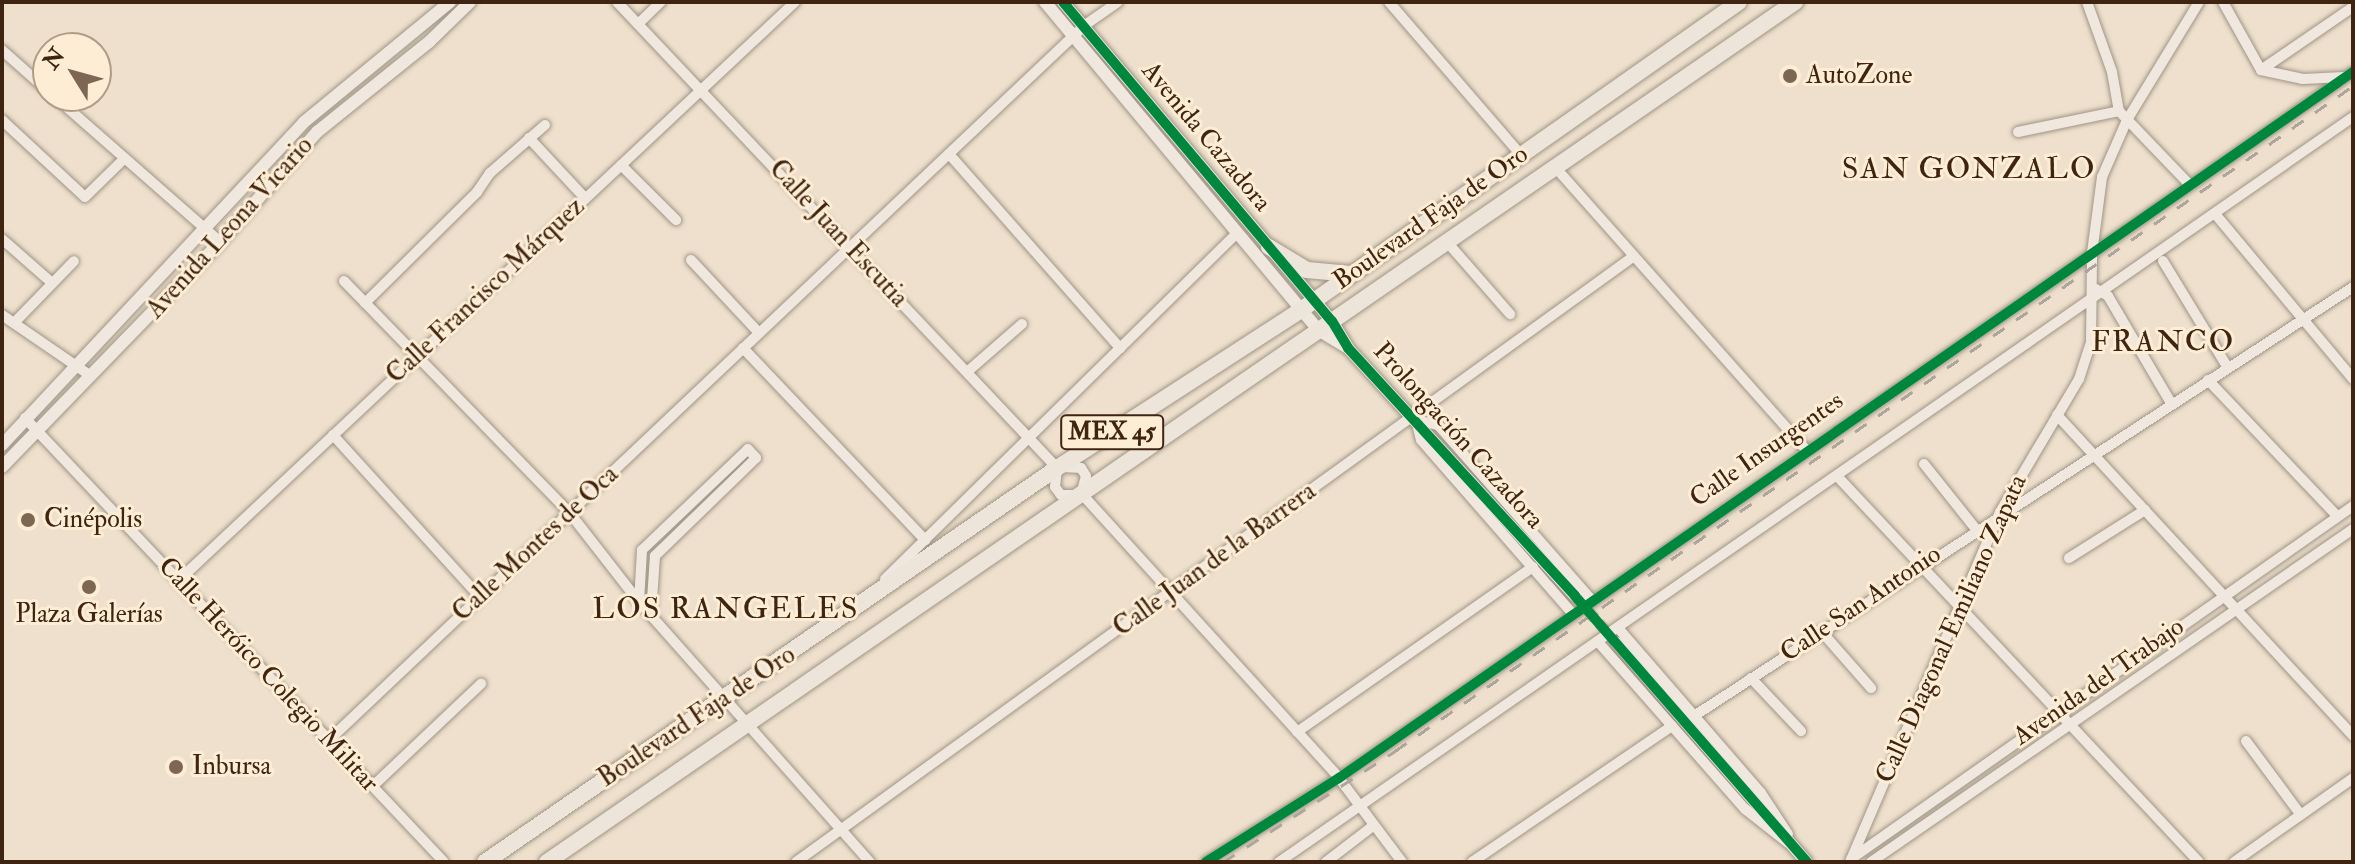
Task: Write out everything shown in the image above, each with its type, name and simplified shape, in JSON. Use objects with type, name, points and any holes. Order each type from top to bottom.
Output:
[{"type":"main road","name":"Boulevard Faja de Oro","points":[[485,862],[1057,468],[1308,306],[1739,2]]},
{"type":"main road","name":"Boulevard Faja de Oro","points":[[547,862],[1789,3]]},
{"type":"main road","points":[[1269,247],[1307,270],[1351,274]]},
{"type":"street","name":"Avenida Leona Vicario","points":[[2,467],[30,423],[78,367],[333,94],[420,32],[450,2]]},
{"type":"street","name":"Avenida Leona Vicario","points":[[2,445],[91,376],[220,242],[346,104],[429,42],[470,2]]},
{"type":"street","name":"Calle Juan Escutia","points":[[617,2],[1057,468]]},
{"type":"street","points":[[638,24],[661,2]]},
{"type":"street","name":"Calle Francisco Márquez","points":[[178,581],[795,2]]},
{"type":"street","name":"Avenida Cazadora","points":[[1045,2],[1081,30],[1269,247],[1308,306]]},
{"type":"street","name":"Avenida Cazadora","points":[[1063,2],[1081,30],[1237,233],[1308,306]]},
{"type":"street","name":"Calle Montes de Oca","points":[[329,740],[1081,30],[1118,2]]},
{"type":"street","points":[[1389,2],[1521,155]]},
{"type":"street","points":[[2087,2],[2112,72],[2119,111],[2190,185]]},
{"type":"street","name":"Calle Diagonal Emiliano Zapata","points":[[1849,861],[2000,512],[2086,361],[2090,299],[2100,291],[2092,253],[2102,177],[2127,120],[2199,2]]},
{"type":"street","points":[[2223,2],[2261,70],[2303,79],[2349,74]]},
{"type":"street","points":[[2261,70],[2353,7]]},
{"type":"street","points":[[2,50],[32,77]]},
{"type":"street","name":"Calle Insurgentes","points":[[1206,862],[1339,778],[1571,612],[2349,74]]},
{"type":"street","points":[[2303,79],[2314,99]]},
{"type":"street","points":[[2018,132],[2119,111]]},
{"type":"street","points":[[72,112],[220,242]]},
{"type":"street","points":[[2171,403],[2100,291],[2216,215],[2353,117]]},
{"type":"street","points":[[2,120],[85,197],[124,159]]},
{"type":"street","points":[[365,303],[545,125]]},
{"type":"street","points":[[529,138],[585,198]]},
{"type":"street","points":[[949,154],[1120,348]]},
{"type":"street","points":[[621,165],[676,220]]},
{"type":"street","points":[[1555,167],[1806,450]]},
{"type":"street","points":[[250,182],[262,193]]},
{"type":"street","points":[[2216,215],[2299,320],[2353,379]]},
{"type":"street","points":[[855,608],[1237,233]]},
{"type":"street","points":[[2,239],[52,283]]},
{"type":"street","points":[[1447,242],[1510,314]]},
{"type":"street","name":"Calle Juan de la Barrera","points":[[796,862],[1414,419],[1634,256]]},
{"type":"street","points":[[691,260],[759,333]]},
{"type":"street","points":[[14,323],[74,261]]},
{"type":"street","points":[[2163,261],[2228,368]]},
{"type":"street","points":[[344,281],[569,512],[639,602],[870,862]]},
{"type":"street","name":"Calle San Antonio","points":[[1694,716],[1975,528],[2353,287]]},
{"type":"street","points":[[1279,862],[1599,643],[2090,299]]},
{"type":"street","name":"Prolongación Cazadora","points":[[1308,306],[1575,596]]},
{"type":"street","points":[[2,315],[91,376]]},
{"type":"street","points":[[967,372],[1022,324]]},
{"type":"street","points":[[743,348],[925,540]]},
{"type":"street","points":[[2208,380],[2337,516]]},
{"type":"street","points":[[2057,415],[2353,736]]},
{"type":"street","points":[[1414,419],[1421,440],[1571,612]]},
{"type":"street","points":[[1414,419],[1438,425],[1591,599]]},
{"type":"street","name":"Calle Heróico Colegio Militar","points":[[30,423],[444,862]]},
{"type":"street","points":[[333,435],[480,597]]},
{"type":"street","points":[[639,602],[642,550],[748,449],[756,458],[655,556],[651,615]]},
{"type":"street","points":[[1924,464],[1975,528]]},
{"type":"street","points":[[1057,468],[1081,468],[1086,476],[1081,493],[1061,495],[1055,487],[1057,468]]},
{"type":"street","points":[[1837,476],[2199,862]]},
{"type":"street","points":[[1081,493],[1339,778],[1358,809],[1402,862]]},
{"type":"street","points":[[691,503],[699,513]]},
{"type":"street","name":"Avenida del Trabajo","points":[[1849,861],[2057,711],[2353,506]]},
{"type":"street","points":[[2069,558],[2145,510]]},
{"type":"street","name":"Avenida del Trabajo","points":[[1871,862],[2353,529]]},
{"type":"street","points":[[1297,732],[1533,567]]},
{"type":"street","points":[[1619,629],[1761,793],[1793,847]]},
{"type":"street","points":[[1821,631],[1871,688]]},
{"type":"street","points":[[1599,643],[1745,809],[1793,847]]},
{"type":"street","points":[[1617,643],[1807,862]]},
{"type":"street","points":[[1751,678],[1801,731]]},
{"type":"street","points":[[373,786],[481,684]]},
{"type":"street","points":[[1472,862],[1672,726]]},
{"type":"street","points":[[2246,741],[2301,815]]},
{"type":"street","points":[[2234,862],[2353,778]]},
{"type":"street","points":[[1326,862],[1373,826]]},
{"type":"tunnel","points":[[1575,596],[1615,641]]},
{"type":"railway","points":[[1223,862],[1395,751],[2353,86]]},
{"type":"cycle path","points":[[1063,2],[1332,321],[1348,348],[1575,596],[1807,862]]},
{"type":"cycle path","points":[[1206,862],[1339,778],[2353,72]]},
{"type":"place","name":"AutoZone","points":[[1790,76]]},
{"type":"place","name":"Cinépolis","points":[[28,520]]},
{"type":"place","name":"Plaza Galerías","points":[[89,587]]},
{"type":"place","name":"Inbursa","points":[[176,767]]},
{"type":"district","name":"SAN GONZALO","points":[[1969,169]]},
{"type":"district","name":"FRANCO","points":[[2163,342]]},
{"type":"district","name":"LOS RANGELES","points":[[726,609]]}]
